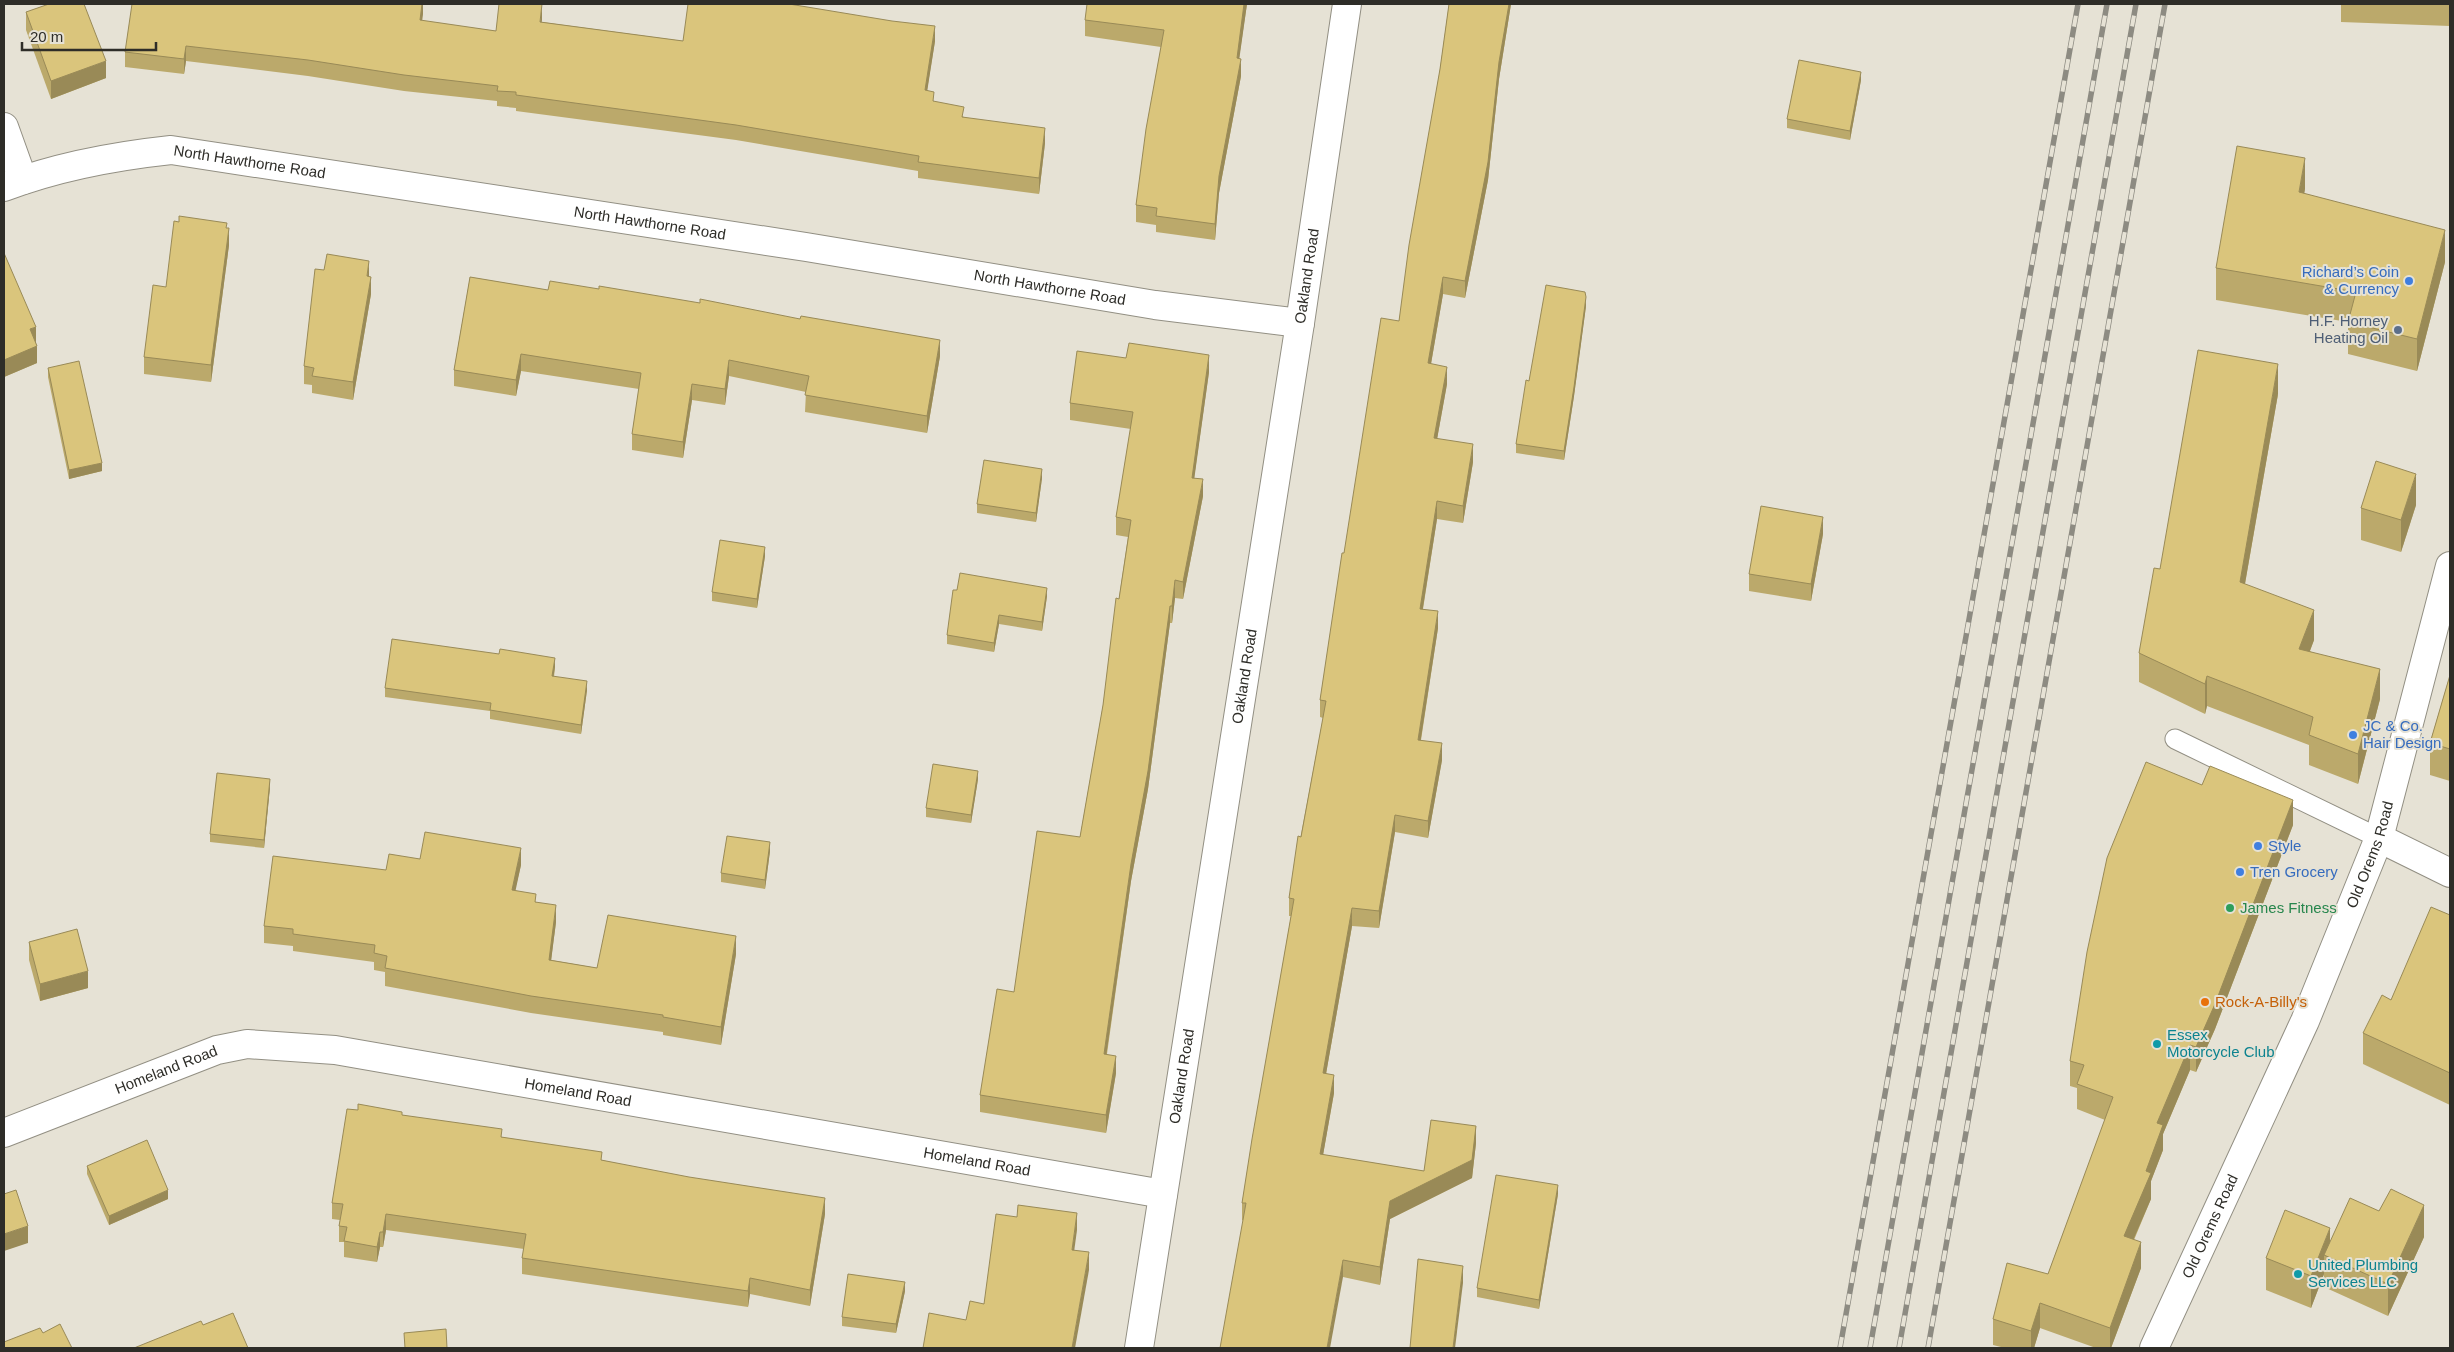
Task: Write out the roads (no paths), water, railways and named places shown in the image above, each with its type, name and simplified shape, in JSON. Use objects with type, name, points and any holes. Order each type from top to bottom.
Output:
[{"type":"street","name":"Oakland Road","points":[[1139,1348],[1300,323],[1347,4]]},
{"type":"street","points":[[4,127],[14,183]]},
{"type":"street","name":"North Hawthorne Road","points":[[14,183],[128,155],[171,150],[806,247],[1155,305],[1300,323]]},
{"type":"street","name":"Old Orems Road","points":[[2154,1348],[2305,1021],[2378,838],[2450,566]]},
{"type":"street","points":[[2378,838],[2450,872]]},
{"type":"street","name":"Homeland Road","points":[[4,1133],[217,1050],[246,1044],[278,1044],[335,1050],[1163,1194]]},
{"type":"lane","points":[[2176,739],[2378,838]]},
{"type":"railway","points":[[1840,1348],[2078,4]]},
{"type":"railway","points":[[1870,1348],[2107,4]]},
{"type":"railway","points":[[1899,1348],[2136,4]]},
{"type":"railway","points":[[1928,1348],[2165,4]]},
{"type":"place","name":"Richard’s Coin & Currency","points":[[2409,281]]},
{"type":"place","name":"H.F. Horney Heating Oil","points":[[2398,330]]},
{"type":"place","name":"JC & Co. Hair Design","points":[[2353,735]]},
{"type":"place","name":"Style","points":[[2258,846]]},
{"type":"place","name":"Tren Grocery","points":[[2240,872]]},
{"type":"place","name":"James Fitness","points":[[2230,908]]},
{"type":"place","name":"Rock-A-Billy's","points":[[2205,1002]]},
{"type":"place","name":"Essex Motorcycle Club","points":[[2157,1044]]},
{"type":"place","name":"United Plumbing Services LLC","points":[[2298,1274]]}]
